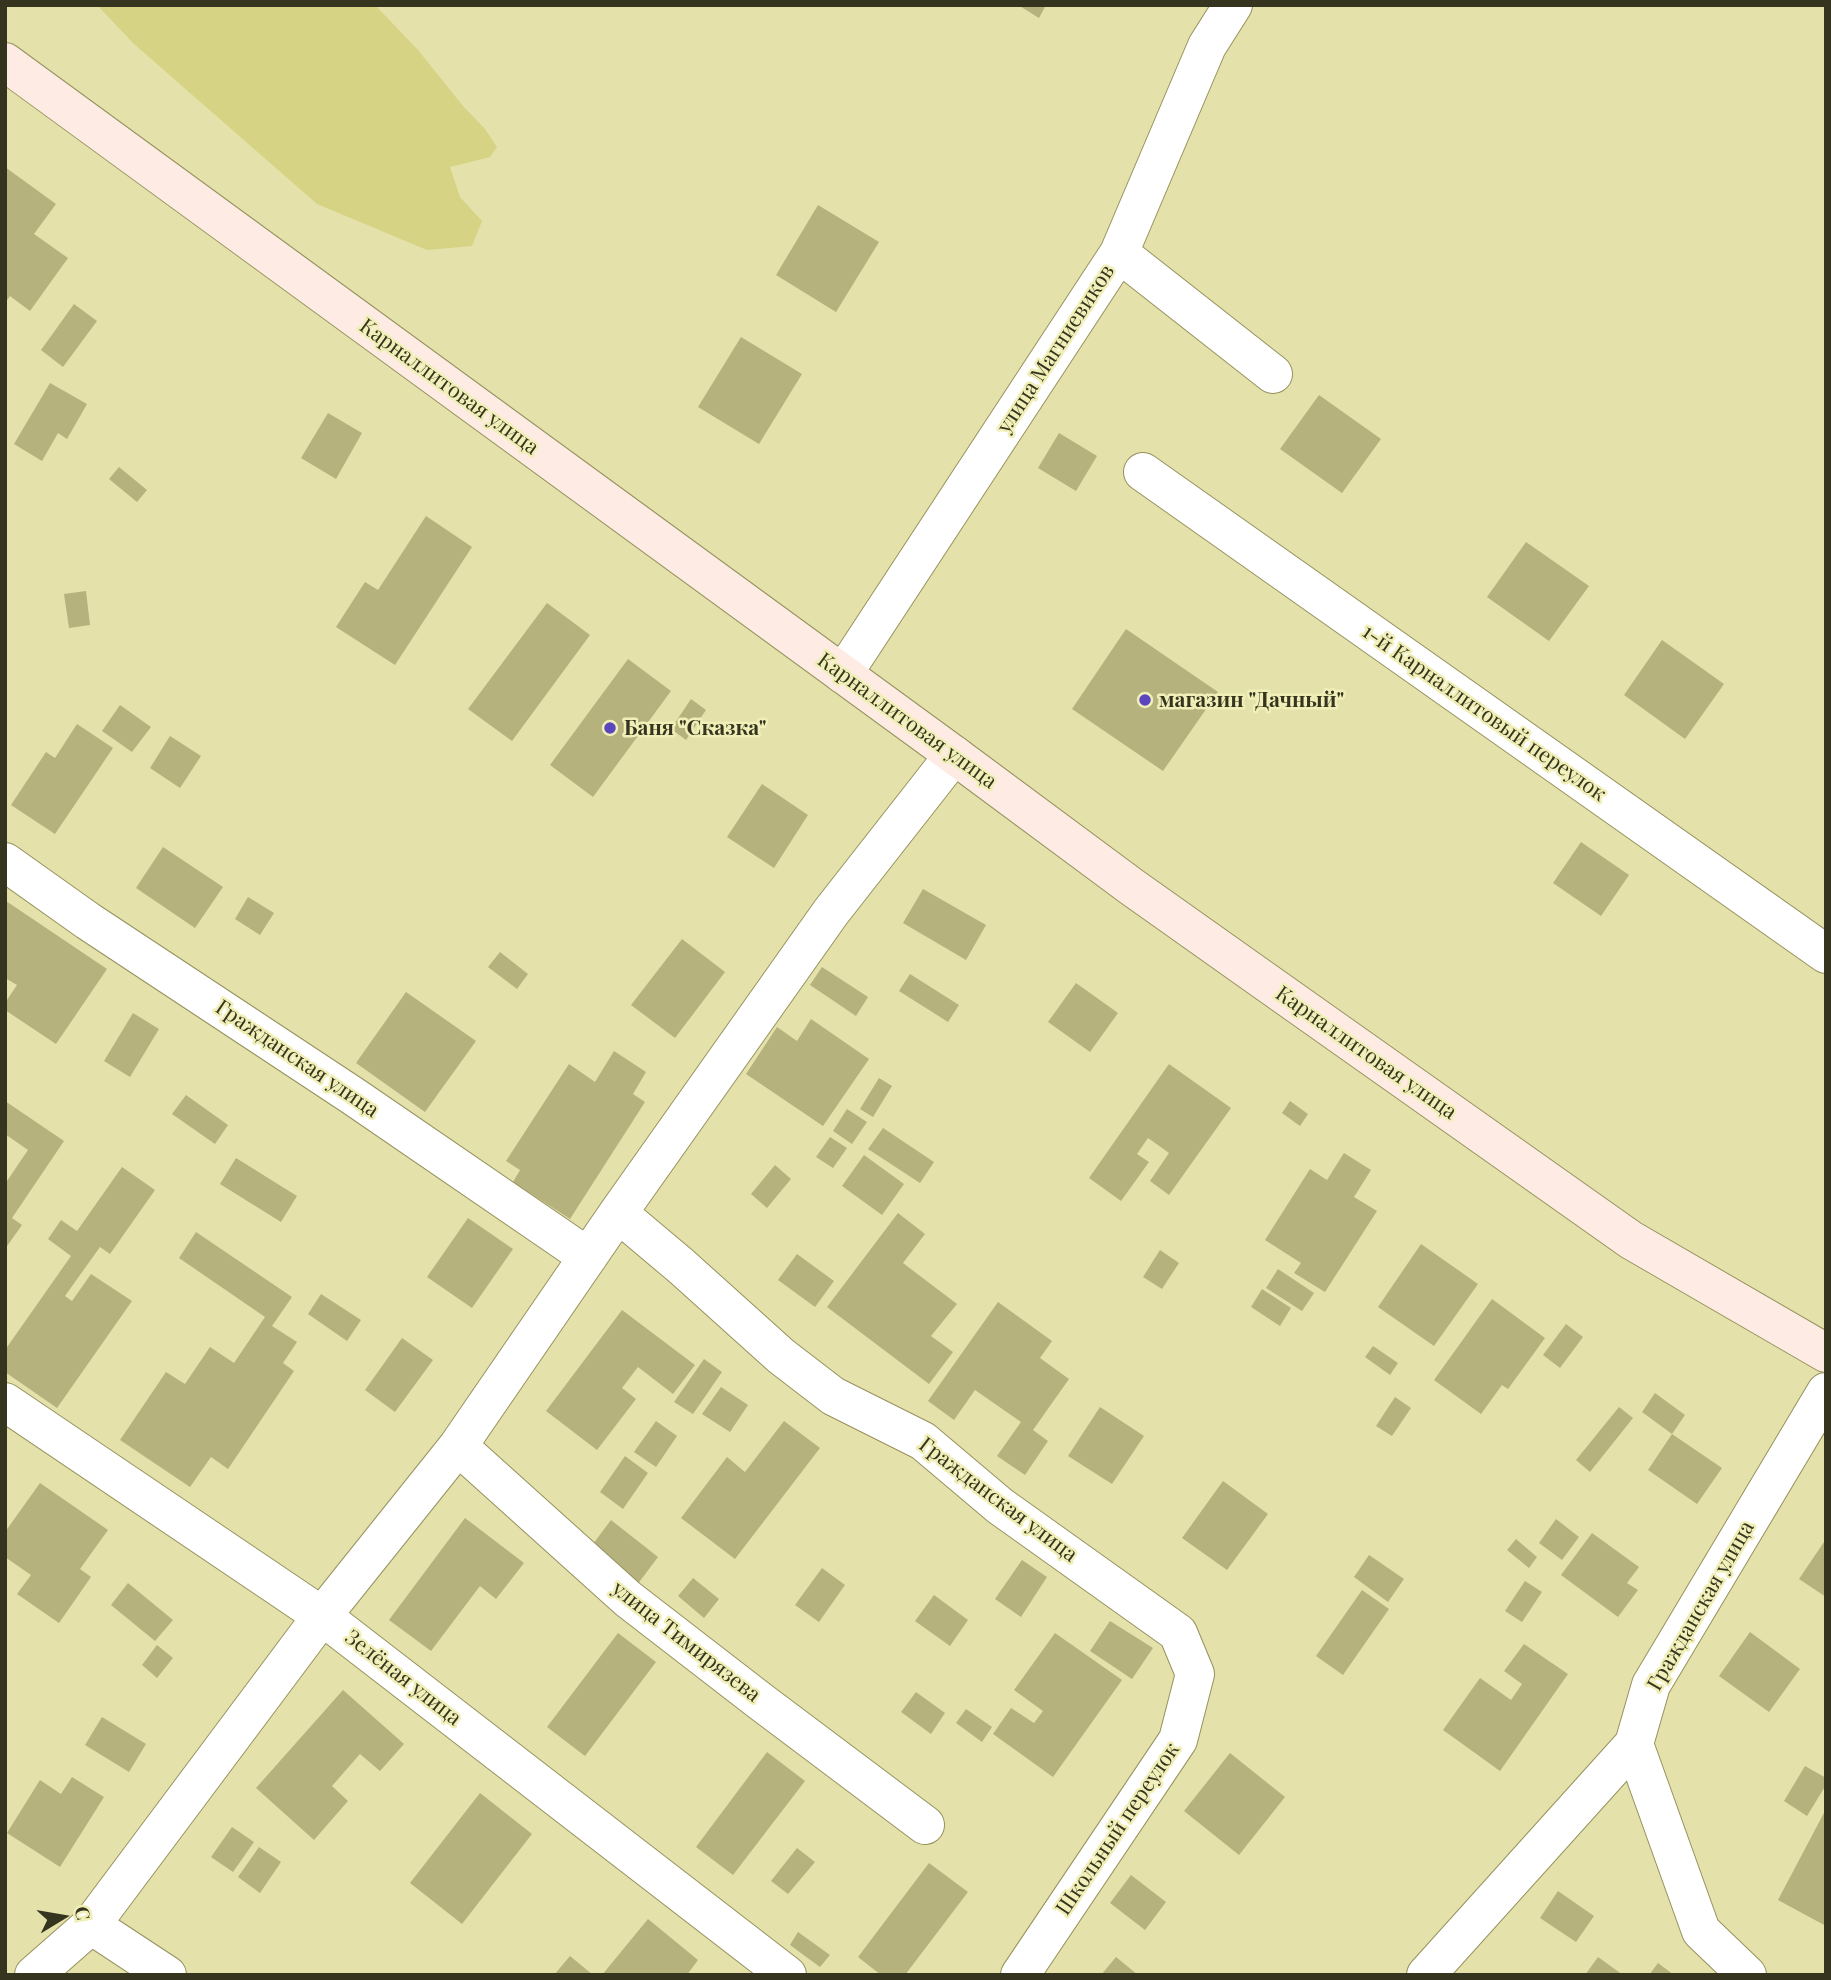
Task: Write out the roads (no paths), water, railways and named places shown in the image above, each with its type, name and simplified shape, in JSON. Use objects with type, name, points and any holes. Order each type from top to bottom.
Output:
[{"type":"street","name":"улица Магниевиков","points":[[842,674],[1119,253],[1207,46],[1233,5]]},
{"type":"street","name":"Карналлитовая улица","points":[[5,62],[1143,895],[1631,1240],[1826,1353]]},
{"type":"street","points":[[1119,253],[1273,374]]},
{"type":"street","name":"1-й Карналлитовый переулок","points":[[1143,472],[1826,954]]},
{"type":"street","points":[[34,1975],[91,1925],[322,1616],[458,1446],[587,1257],[831,912],[954,755]]},
{"type":"street","name":"Гражданская улица","points":[[5,862],[88,921],[353,1096],[587,1257]]},
{"type":"street","name":"Гражданская улица","points":[[618,1213],[781,1356],[834,1396],[923,1441],[1000,1506],[1178,1633],[1195,1674]]},
{"type":"street","name":"Гражданская улица","points":[[1634,1744],[1651,1685],[1826,1392]]},
{"type":"street","name":"Зелёная улица","points":[[5,1402],[322,1616],[787,1975]]},
{"type":"street","name":"улица Тимирязева","points":[[458,1446],[628,1599],[925,1825]]},
{"type":"street","name":"Школьный переулок","points":[[1020,1975],[1178,1740],[1195,1674]]},
{"type":"street","points":[[1426,1975],[1634,1744],[1701,1931],[1747,1975]]},
{"type":"street","points":[[91,1925],[166,1975]]},
{"type":"street","points":[[5,1968],[9,1975]]},
{"type":"place","name":"магазин \"Дачный\"","points":[[1145,700]]},
{"type":"place","name":"Баня \"Сказка\"","points":[[610,728]]}]
